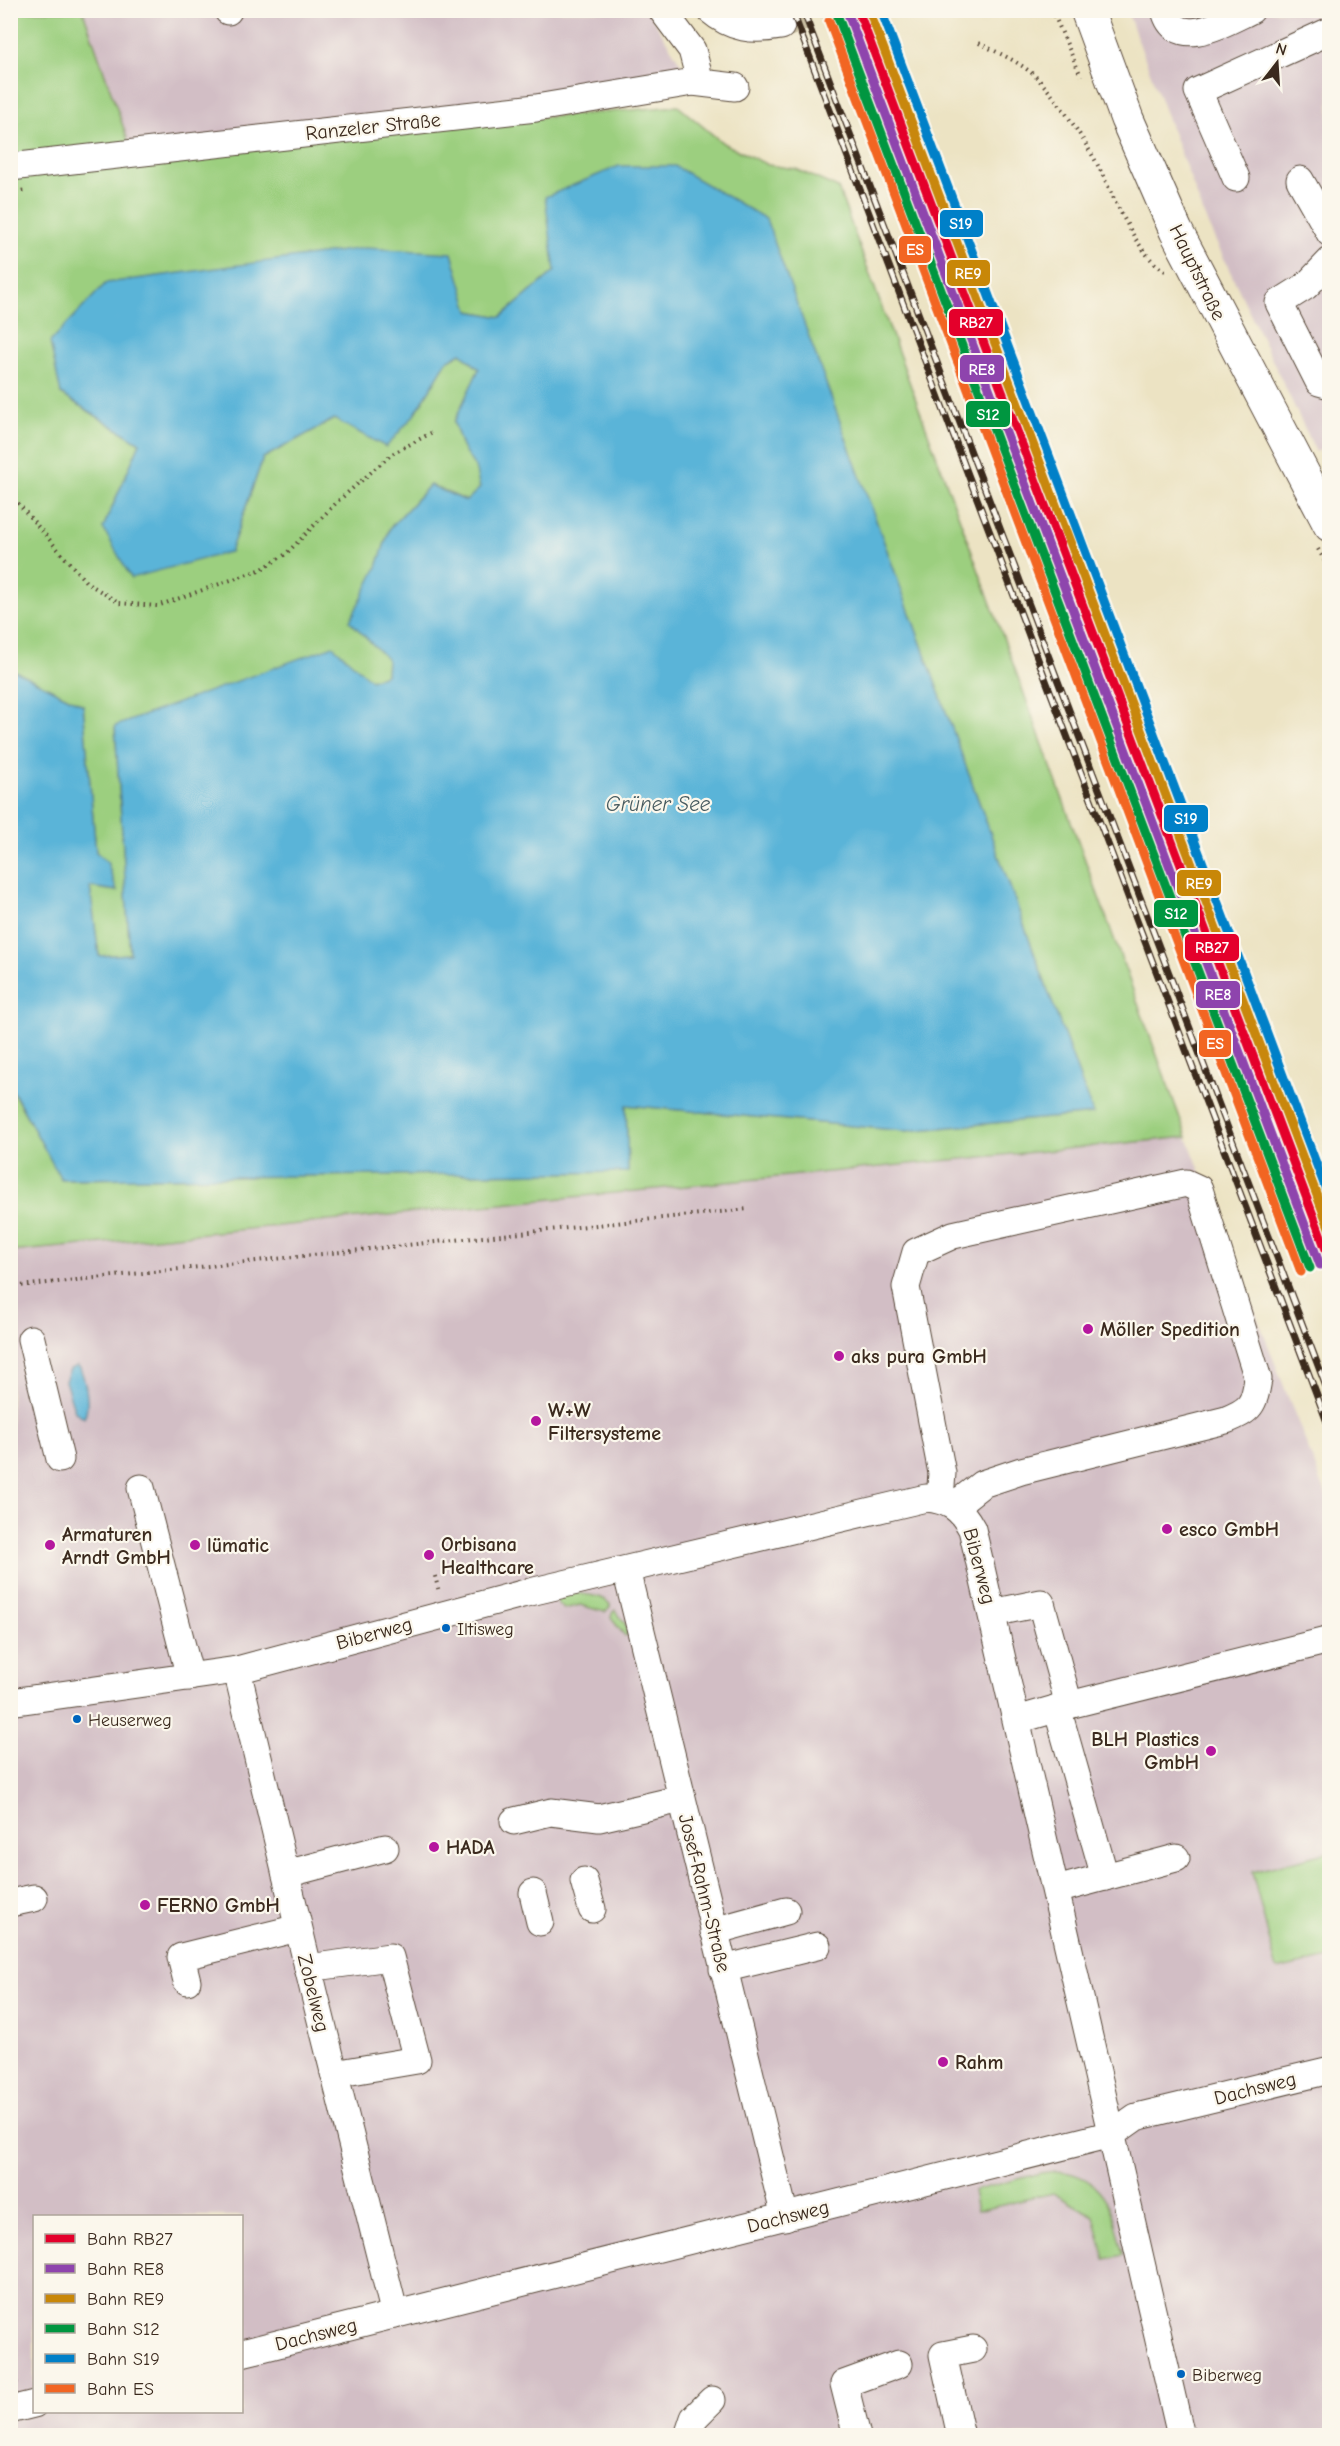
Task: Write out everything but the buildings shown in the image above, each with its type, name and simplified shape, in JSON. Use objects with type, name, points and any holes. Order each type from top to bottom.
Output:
[{"type":"main road","name":"Hauptstraße","points":[[1087,10],[1127,119],[1193,264],[1329,525]]},
{"type":"street","points":[[662,10],[692,50],[697,69],[693,82]]},
{"type":"street","points":[[710,10],[737,27],[759,30],[780,26]]},
{"type":"street","points":[[1165,10],[1167,19],[1176,29],[1190,32],[1203,31],[1251,10]]},
{"type":"street","points":[[1327,10],[1329,16]]},
{"type":"street","points":[[1236,178],[1198,91],[1329,31]]},
{"type":"street","name":"Ranzeler Straße","points":[[10,167],[536,108],[693,82],[735,87]]},
{"type":"street","points":[[1300,180],[1329,233]]},
{"type":"street","points":[[1329,261],[1306,286],[1279,303],[1319,382],[1329,385]]},
{"type":"street","points":[[1186,1183],[1198,1189],[1258,1379],[1255,1401],[1244,1413],[1226,1420],[1021,1471],[982,1484],[947,1502],[906,1287],[916,1252],[952,1235],[1186,1183]]},
{"type":"street","points":[[31,1339],[60,1459]]},
{"type":"street","points":[[141,1488],[190,1677]]},
{"type":"street","name":"Biberweg","points":[[10,1702],[237,1670],[369,1634],[926,1498],[947,1502],[965,1515],[972,1529],[1181,2436]]},
{"type":"street","name":"Josef-Rahm-Straße","points":[[626,1570],[785,2217]]},
{"type":"street","points":[[992,1613],[1041,1603],[1063,1707],[1105,1877]]},
{"type":"street","points":[[1017,1719],[1329,1640]]},
{"type":"street","name":"Zobelweg","points":[[237,1670],[308,1968],[395,2315]]},
{"type":"street","points":[[514,1821],[551,1812],[599,1818],[681,1799]]},
{"type":"street","points":[[286,1874],[385,1848]]},
{"type":"street","points":[[1056,1890],[1176,1858]]},
{"type":"street","points":[[584,1881],[592,1909]]},
{"type":"street","points":[[533,1893],[540,1922]]},
{"type":"street","points":[[714,1931],[786,1911]]},
{"type":"street","points":[[207,1932],[297,1919]]},
{"type":"street","points":[[186,1981],[181,1957],[297,1919]]},
{"type":"street","points":[[723,1969],[817,1946]]},
{"type":"street","points":[[308,1968],[390,1957],[417,2060],[334,2074]]},
{"type":"street","name":"Dachsweg","points":[[243,2353],[1112,2134],[1136,2117],[1329,2070]]},
{"type":"street","points":[[961,2436],[943,2355],[973,2349]]},
{"type":"street","points":[[856,2436],[844,2384],[899,2364]]},
{"type":"street","points":[[688,2436],[694,2418],[712,2400]]},
{"type":"street","points":[[10,2410],[33,2404]]},
{"type":"path","points":[[979,44],[1036,76],[1050,92],[1094,158],[1130,227],[1151,261],[1159,269],[1169,273],[1178,272],[1193,264]]},
{"type":"path","points":[[10,494],[86,582],[119,603],[158,606],[262,569],[286,554],[338,501],[392,454],[431,433]]},
{"type":"path","points":[[10,1287],[748,1209]]},
{"type":"shaded area","points":[[83,11],[648,11],[686,72],[132,153]]},
{"type":"shaded area","points":[[1127,11],[1329,11],[1330,445],[1316,452],[1208,225]]},
{"type":"shaded area","points":[[1187,1137],[1329,1502],[1329,2435],[11,2436],[11,1252]]},
{"type":"green space","points":[[11,11],[83,11],[132,152],[678,106],[723,143],[768,165],[796,169],[838,188],[1187,1137],[11,1252],[10,1087],[62,1179],[628,1172],[626,1105],[906,1131],[1093,1114],[838,418],[555,271],[501,317],[469,311],[61,394],[140,443],[103,528],[230,552],[263,458],[334,419],[415,414],[447,361],[461,353],[479,369],[454,422],[462,447],[476,467],[480,488],[467,501],[430,485],[390,528],[377,567],[387,659],[386,675],[371,680],[115,726],[130,954],[99,956],[90,887],[117,891],[107,862],[96,852],[83,705],[11,669]]},
{"type":"green space","points":[[576,1593],[600,1598],[611,1606],[605,1612],[580,1605],[564,1609],[557,1602],[557,1597]]},
{"type":"green space","points":[[615,1610],[625,1623],[628,1636],[625,1636],[611,1618]]},
{"type":"green space","points":[[1329,1852],[1329,1958],[1277,1970],[1252,1872]]},
{"type":"green space","points":[[1057,2171],[1074,2174],[1087,2180],[1098,2189],[1111,2211],[1123,2255],[1105,2259],[1094,2216],[1053,2193],[977,2211],[973,2191]]},
{"type":"water","name":"Grüner See","points":[[619,166],[675,166],[766,219],[1093,1114],[906,1131],[626,1105],[628,1172],[61,1179],[11,1087],[11,669],[83,705],[96,852],[107,862],[117,891],[90,887],[99,956],[130,954],[115,726],[333,646],[371,680],[386,675],[387,659],[350,621],[377,567],[390,528],[430,485],[466,501],[480,488],[475,467],[462,447],[454,422],[479,369],[461,353],[447,361],[415,414],[386,447],[334,419],[263,458],[230,552],[131,578],[103,528],[140,443],[61,394],[50,342],[106,283],[365,248],[452,253],[469,311],[501,317],[555,271],[545,197]]},
{"type":"water","points":[[77,1366],[82,1373],[86,1392],[87,1406],[84,1417],[75,1412],[65,1381],[70,1369]]},
{"type":"tunnel","points":[[781,26],[821,10]]},
{"type":"railway","points":[[792,10],[1330,1430]]},
{"type":"railway","points":[[803,10],[1330,1397]]},
{"type":"rail line","name":"RB27","points":[[858,10],[1330,1260]]},
{"type":"rail line","name":"RE9","points":[[869,10],[1330,1230]]},
{"type":"rail line","name":"S19","points":[[881,10],[1330,1200]]},
{"type":"rail line","name":"RE8","points":[[848,14],[1320,1265]]},
{"type":"rail line","name":"S12","points":[[838,17],[1310,1268]]},
{"type":"rail line","name":"ES","points":[[829,21],[1301,1272]]},
{"type":"place","name":"Möller Spedition","points":[[1088,1329]]},
{"type":"place","name":"aks pura GmbH","points":[[839,1356]]},
{"type":"place","name":"W+W Filtersysteme","points":[[536,1421]]},
{"type":"place","name":"esco GmbH","points":[[1167,1529]]},
{"type":"place","name":"Armaturen Arndt GmbH","points":[[50,1545]]},
{"type":"place","name":"lümatic","points":[[195,1545]]},
{"type":"place","name":"Orbisana Healthcare","points":[[429,1555]]},
{"type":"place","name":"Iltisweg","points":[[446,1628]]},
{"type":"place","name":"Heuserweg","points":[[77,1719]]},
{"type":"place","name":"BLH Plastics GmbH","points":[[1211,1751]]},
{"type":"place","name":"HADA","points":[[434,1847]]},
{"type":"place","name":"FERNO GmbH","points":[[145,1905]]},
{"type":"place","name":"Rahm","points":[[943,2062]]},
{"type":"place","name":"Biberweg","points":[[1181,2374]]}]
